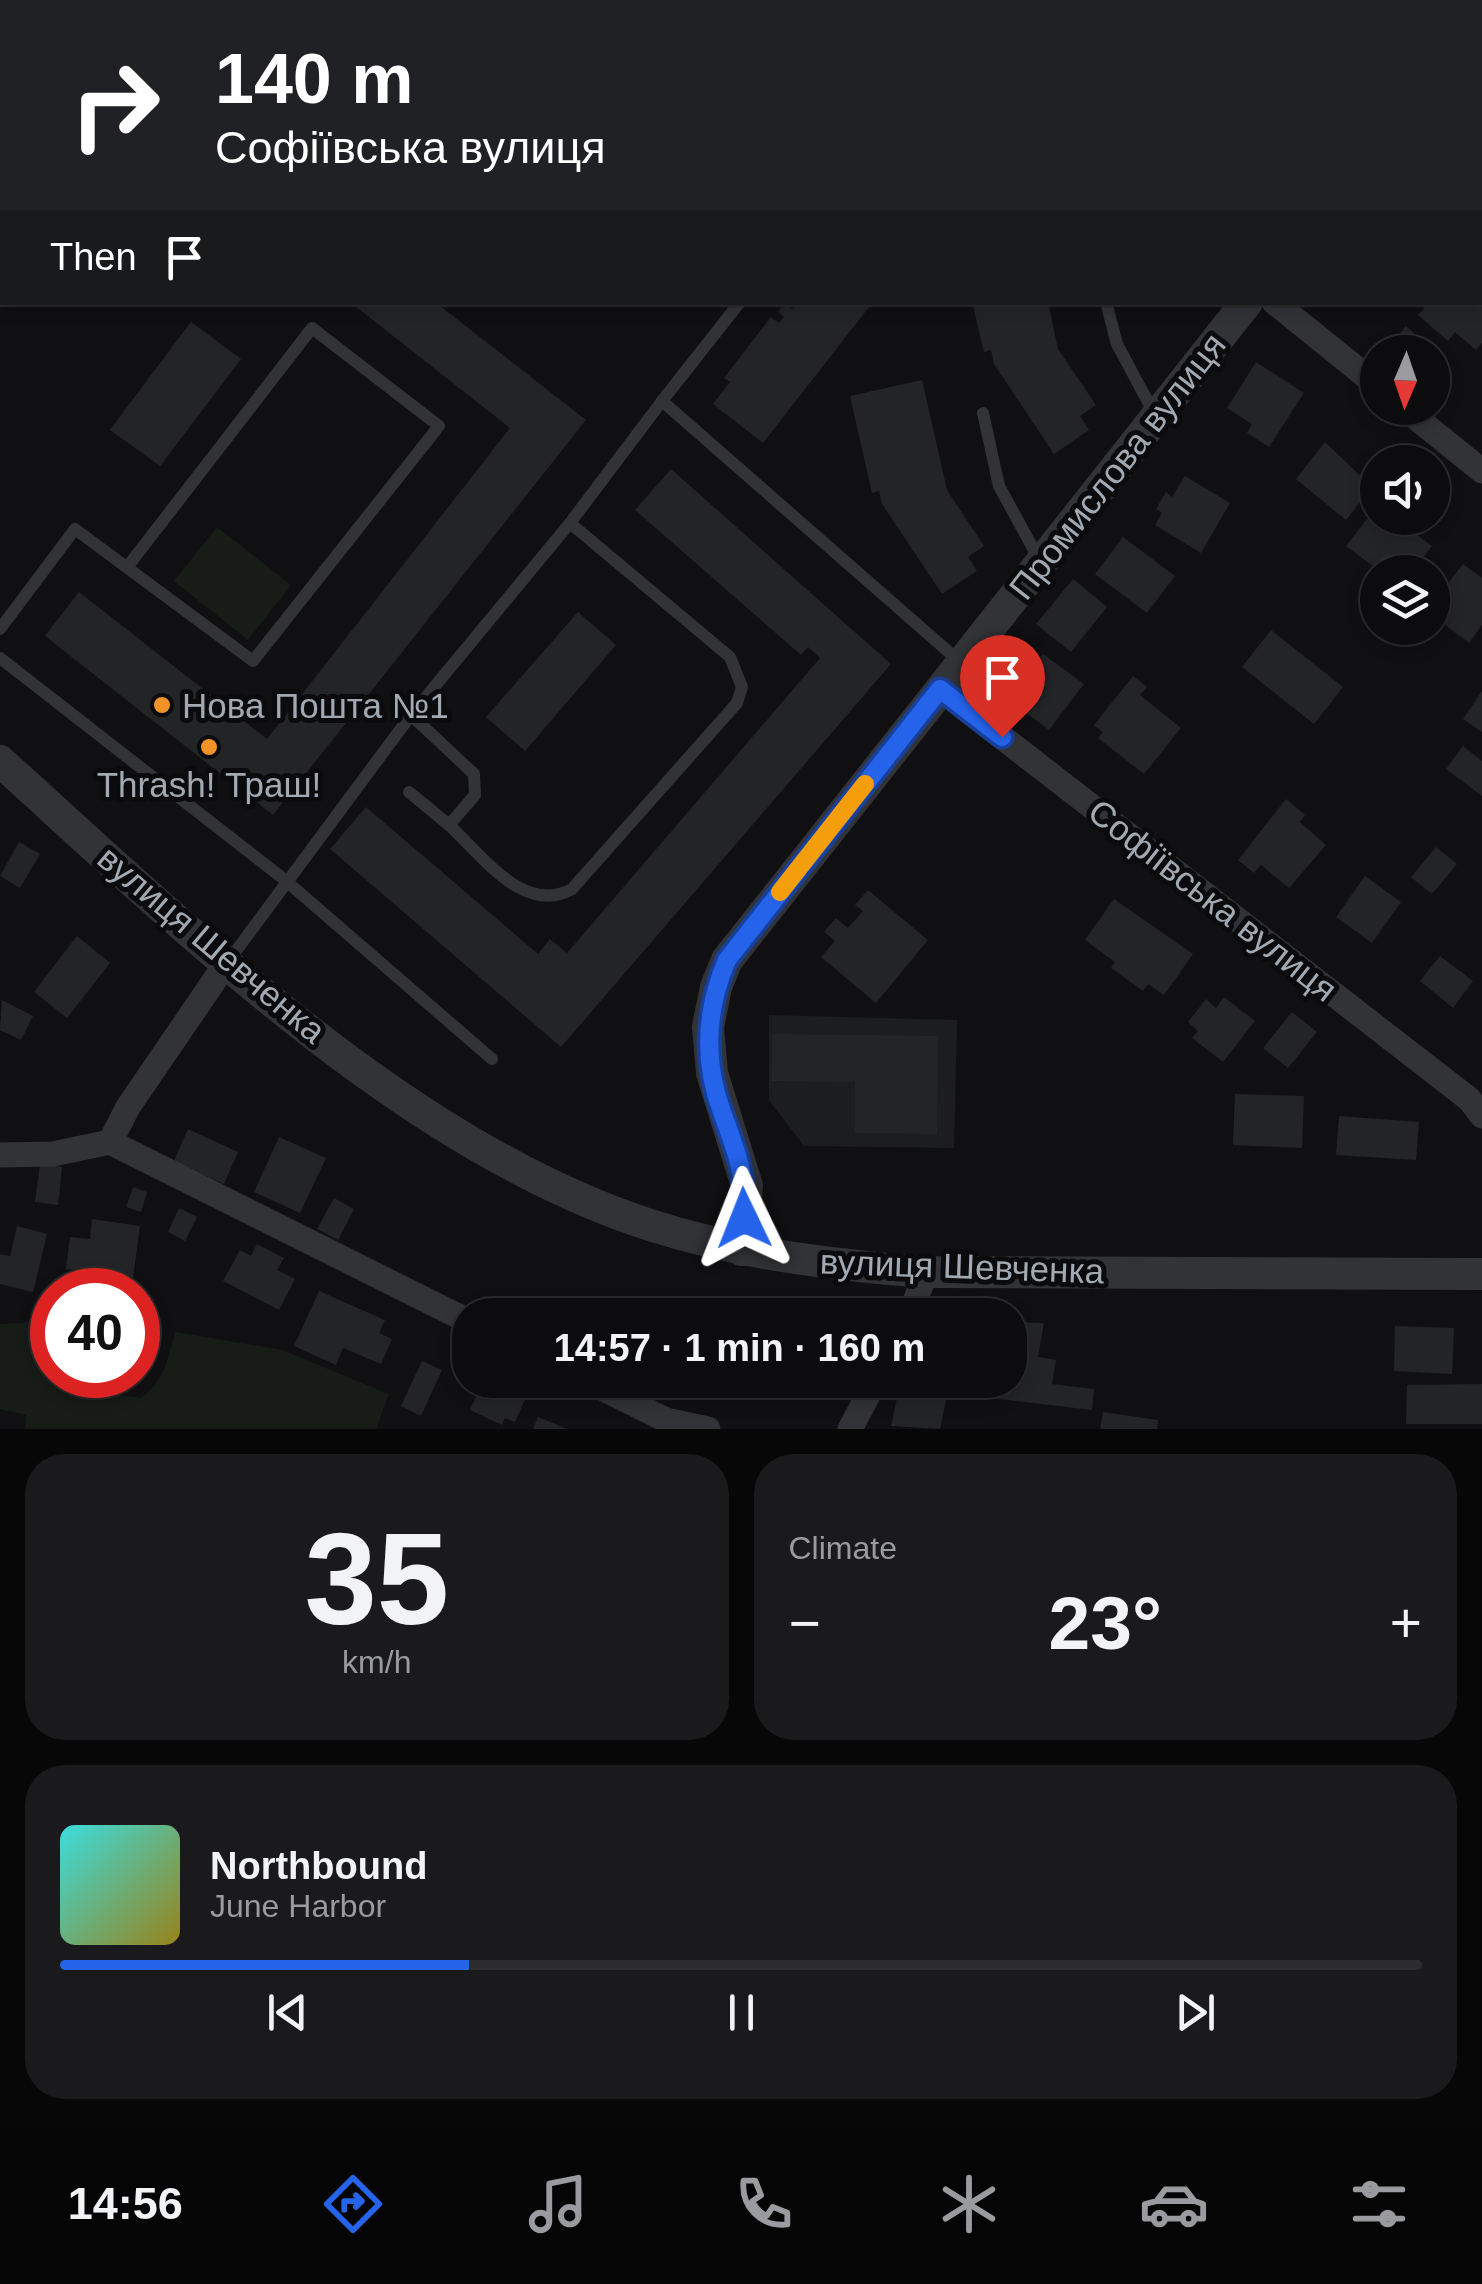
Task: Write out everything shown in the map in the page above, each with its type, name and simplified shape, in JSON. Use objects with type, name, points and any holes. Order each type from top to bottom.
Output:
[{"type":"street","name":"Промислова вулиця","points":[[742,1250],[746,1186],[712,1074],[708,1027],[716,986],[727,960],[1245,305]]},
{"type":"street","points":[[1278,305],[1360,371]]},
{"type":"street","points":[[1425,425],[1482,471]]},
{"type":"street","name":"Софіївська вулиця","points":[[940,689],[1454,1087],[1482,1116]]},
{"type":"street","name":"вулиця Шевченка","points":[[0,761],[226,965],[416,1107],[558,1187],[648,1224],[742,1250],[838,1266],[926,1272],[1482,1274]]},
{"type":"street","points":[[110,1142],[128,1107],[226,965]]},
{"type":"street","points":[[0,1155],[53,1154],[110,1142],[452,1313]]},
{"type":"street","points":[[916,1298],[926,1272]]},
{"type":"street","points":[[622,1398],[666,1420],[708,1429]]},
{"type":"street","points":[[850,1429],[866,1398]]},
{"type":"lane","points":[[226,965],[285,880],[411,715],[570,523],[738,305]]},
{"type":"lane","points":[[1107,305],[1117,344],[1156,418]]},
{"type":"lane","points":[[0,629],[75,529],[253,661],[439,426],[312,328],[128,566]]},
{"type":"lane","points":[[662,401],[961,663]]},
{"type":"lane","points":[[983,413],[1000,486],[1041,563]]},
{"type":"lane","points":[[408,792],[527,895],[558,897],[572,889],[737,702],[742,687],[730,658],[570,523]]},
{"type":"lane","points":[[0,658],[285,880],[492,1058]]},
{"type":"lane","points":[[411,715],[474,774],[475,795],[449,826]]},
{"type":"shaded area","points":[[217,527],[291,585],[248,640],[174,581]]},
{"type":"shaded area","points":[[769,1015],[957,1020],[954,1148],[804,1146],[769,1100]]},
{"type":"shaded area","points":[[30,1322],[30,1398],[160,1398],[160,1376],[175,1332],[282,1350],[389,1394],[376,1429],[25,1429],[26,1415],[0,1409],[0,1324]]},
{"type":"building","points":[[354,305],[439,305],[586,420],[273,815],[45,636],[79,592],[267,739],[510,428]]},
{"type":"building","points":[[783,305],[792,309],[795,305],[871,305],[763,443],[713,404],[730,382],[724,378],[771,317],[779,323],[784,317],[778,312]]},
{"type":"building","points":[[973,305],[1049,305],[1058,349],[1096,405],[1080,416],[1089,430],[1054,454],[994,364],[991,350],[984,352]]},
{"type":"building","points":[[1426,305],[1482,305],[1482,343],[1476,350],[1455,332],[1450,338],[1450,335],[1441,335],[1418,315]]},
{"type":"building","points":[[191,322],[241,359],[160,466],[110,430]]},
{"type":"building","points":[[1406,326],[1416,335],[1399,335]]},
{"type":"building","points":[[1256,362],[1304,393],[1269,447],[1247,433],[1252,424],[1227,408]]},
{"type":"building","points":[[922,380],[947,490],[984,546],[968,557],[977,571],[942,594],[882,504],[879,491],[872,493],[850,396]]},
{"type":"building","points":[[1325,442],[1360,476],[1360,502],[1346,520],[1296,479]]},
{"type":"building","points":[[671,469],[891,664],[561,1047],[330,849],[366,807],[538,954],[550,939],[567,953],[820,658],[808,647],[801,655],[635,510]]},
{"type":"building","points":[[1185,476],[1230,503],[1201,553],[1155,525],[1162,513],[1156,509],[1166,492],[1172,497]]},
{"type":"building","points":[[1360,528],[1360,535],[1417,535],[1432,546],[1425,555],[1360,556],[1346,546]]},
{"type":"building","points":[[1123,537],[1175,576],[1147,613],[1095,574]]},
{"type":"building","points":[[1463,564],[1482,578],[1482,625],[1469,643],[1450,629],[1450,581]]},
{"type":"building","points":[[1073,579],[1107,607],[1071,652],[1036,624]]},
{"type":"building","points":[[578,612],[616,645],[525,751],[486,717]]},
{"type":"building","points":[[1271,630],[1343,687],[1314,724],[1242,667]]},
{"type":"building","points":[[1043,654],[1084,684],[1049,730],[1009,700]]},
{"type":"building","points":[[1133,676],[1147,687],[1140,695],[1181,728],[1144,774],[1098,738],[1103,732],[1094,725]]},
{"type":"building","points":[[1482,691],[1482,732],[1463,719]]},
{"type":"building","points":[[1463,746],[1482,761],[1482,796],[1446,769]]},
{"type":"building","points":[[1286,799],[1305,815],[1300,822],[1326,845],[1289,888],[1261,865],[1254,873],[1238,860]]},
{"type":"building","points":[[19,842],[40,854],[20,888],[0,876]]},
{"type":"building","points":[[1436,847],[1457,864],[1432,894],[1411,877]]},
{"type":"building","points":[[1365,876],[1401,902],[1372,943],[1336,917]]},
{"type":"building","points":[[868,890],[928,940],[876,1003],[821,957],[835,941],[824,932],[836,918],[848,928],[863,911],[855,905]]},
{"type":"building","points":[[1114,899],[1193,954],[1164,995],[1148,984],[1143,991],[1111,968],[1115,962],[1085,940]]},
{"type":"building","points":[[77,936],[110,963],[67,1018],[34,992]]},
{"type":"building","points":[[1440,956],[1473,981],[1453,1008],[1420,981]]},
{"type":"building","points":[[1224,997],[1255,1021],[1223,1062],[1192,1038],[1198,1031],[1188,1022],[1206,999],[1216,1008]]},
{"type":"building","points":[[2,1000],[33,1016],[21,1040],[0,1030]]},
{"type":"building","points":[[1292,1012],[1317,1032],[1288,1068],[1263,1048]]},
{"type":"building","points":[[772,1034],[938,1036],[937,1134],[855,1133],[855,1082],[771,1081]]},
{"type":"building","points":[[1235,1094],[1304,1096],[1302,1148],[1233,1145]]},
{"type":"building","points":[[1339,1116],[1419,1122],[1416,1160],[1336,1155]]},
{"type":"building","points":[[188,1129],[238,1152],[224,1184],[174,1161]]},
{"type":"building","points":[[279,1137],[326,1158],[300,1213],[254,1192]]},
{"type":"building","points":[[40,1164],[62,1167],[58,1205],[35,1202]]},
{"type":"building","points":[[133,1187],[147,1192],[141,1212],[126,1207]]},
{"type":"building","points":[[334,1198],[354,1209],[338,1240],[317,1229]]},
{"type":"building","points":[[179,1208],[197,1217],[185,1241],[168,1232]]},
{"type":"building","points":[[92,1219],[140,1226],[134,1268],[66,1268],[70,1237],[90,1239]]},
{"type":"building","points":[[17,1226],[47,1234],[39,1268],[30,1268],[30,1291],[0,1284],[0,1254],[10,1256]]},
{"type":"building","points":[[257,1244],[284,1258],[277,1270],[295,1279],[279,1310],[223,1281],[240,1250],[251,1256]]},
{"type":"building","points":[[319,1291],[385,1320],[379,1333],[392,1339],[381,1364],[343,1348],[336,1365],[294,1346]]},
{"type":"building","points":[[1027,1322],[1044,1323],[1038,1357],[1056,1360],[1052,1384],[1094,1389],[1092,1410],[991,1398],[1027,1398]]},
{"type":"building","points":[[1395,1326],[1454,1328],[1452,1374],[1394,1371]]},
{"type":"building","points":[[422,1361],[442,1370],[421,1416],[401,1406]]},
{"type":"building","points":[[1482,1384],[1482,1424],[1406,1424],[1407,1385]]},
{"type":"building","points":[[475,1398],[526,1398],[515,1422],[505,1418],[502,1425],[470,1410]]},
{"type":"building","points":[[897,1398],[947,1398],[940,1429],[891,1426]]},
{"type":"building","points":[[1103,1412],[1158,1420],[1157,1429],[1100,1429]]},
{"type":"building","points":[[538,1417],[567,1429],[533,1429]]},
{"type":"slow traffic","points":[[780,892],[865,784]]},
{"type":"place","name":"Нова Пошта №1","points":[[162,705]]},
{"type":"place","name":"Thrash! Траш!","points":[[209,747]]},
{"type":"route","points":[[744,1218],[746,1186],[712,1074],[708,1027],[716,986],[727,960],[940,689],[1002,737]]}]
